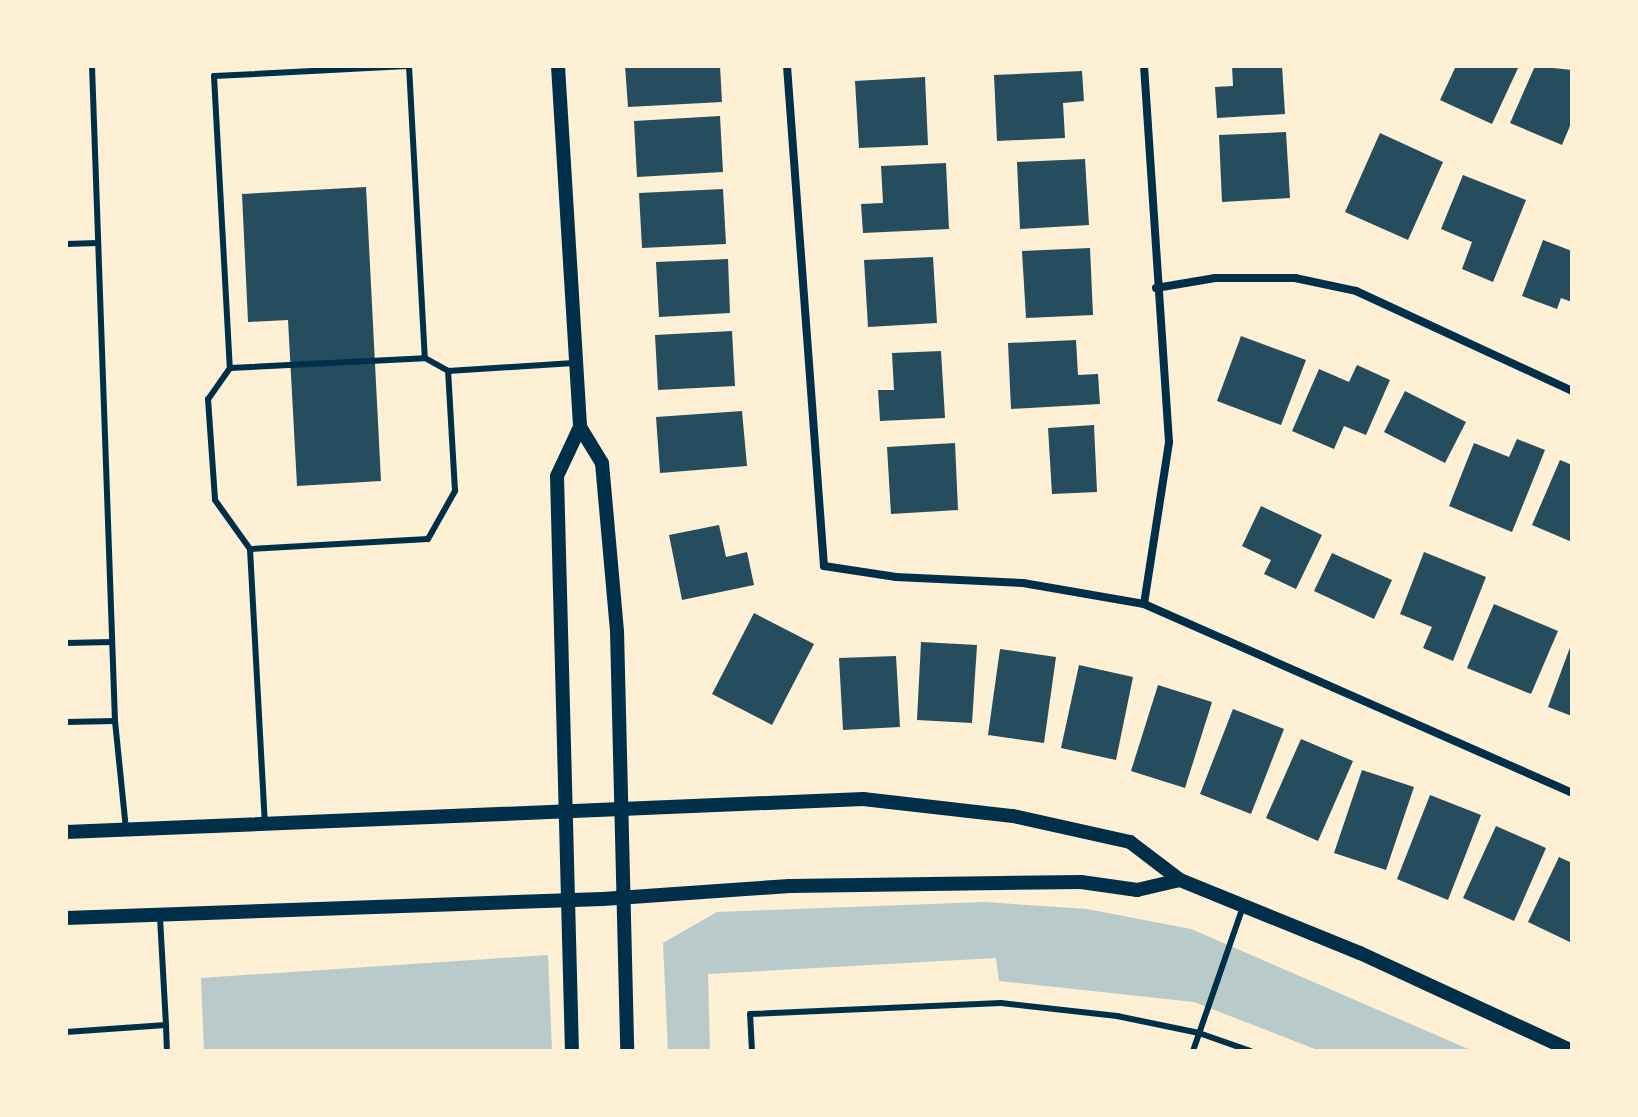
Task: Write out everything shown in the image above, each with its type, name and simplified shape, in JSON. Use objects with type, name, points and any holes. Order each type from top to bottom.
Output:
[{"type":"street","points":[[558,66],[580,427],[602,463],[617,631],[620,897],[627,1051]]},
{"type":"street","points":[[787,66],[824,566],[896,577],[1023,583],[1144,604],[1572,793]]},
{"type":"street","points":[[1144,66],[1156,288],[1169,442],[1144,604]]},
{"type":"street","points":[[1156,288],[1215,278],[1295,278],[1356,291],[1572,391]]},
{"type":"street","points":[[572,1051],[557,476],[580,427]]},
{"type":"street","points":[[66,832],[863,799],[1013,816],[1130,842],[1180,880],[1245,902],[1572,1051]]},
{"type":"street","points":[[66,918],[567,900],[790,886],[1081,882],[1137,890],[1180,880]]},
{"type":"lane","points":[[92,66],[115,721],[126,829]]},
{"type":"lane","points":[[265,823],[250,549],[215,500],[208,399],[230,368],[214,76],[408,66],[425,358]]},
{"type":"lane","points":[[66,244],[98,243]]},
{"type":"lane","points":[[230,368],[425,358],[448,371],[576,363]]},
{"type":"lane","points":[[250,549],[428,539],[455,491],[448,371]]},
{"type":"lane","points":[[66,643],[112,642]]},
{"type":"lane","points":[[66,722],[115,721]]},
{"type":"lane","points":[[1193,1051],[1245,902]]},
{"type":"lane","points":[[160,915],[167,1051]]},
{"type":"lane","points":[[752,1051],[750,1014],[1001,1003],[1117,1016],[1199,1033],[1250,1051]]},
{"type":"lane","points":[[66,1032],[166,1025]]},
{"type":"shaded area","points":[[985,902],[1087,909],[1191,929],[1473,1051],[1320,1051],[1194,1002],[999,981],[996,958],[708,974],[710,1051],[668,1051],[663,943],[717,912]]},
{"type":"shaded area","points":[[548,955],[552,1051],[204,1051],[201,978]]},
{"type":"building","points":[[625,66],[720,66],[722,102],[628,107]]},
{"type":"building","points":[[1232,66],[1282,66],[1285,114],[1217,118],[1215,87],[1233,86]]},
{"type":"building","points":[[1456,66],[1519,66],[1492,124],[1440,100]]},
{"type":"building","points":[[1535,66],[1572,70],[1572,121],[1562,145],[1510,123]]},
{"type":"building","points":[[1082,71],[1084,101],[1063,103],[1065,138],[997,141],[994,75]]},
{"type":"building","points":[[925,77],[928,145],[859,148],[855,81]]},
{"type":"building","points":[[720,116],[723,172],[637,177],[634,121]]},
{"type":"building","points":[[1286,132],[1290,198],[1222,202],[1219,135]]},
{"type":"building","points":[[1380,133],[1443,162],[1408,240],[1345,212]]},
{"type":"building","points":[[1085,159],[1089,225],[1020,229],[1017,162]]},
{"type":"building","points":[[946,163],[949,229],[863,233],[861,204],[883,203],[881,166]]},
{"type":"building","points":[[1463,175],[1526,200],[1493,282],[1462,269],[1472,242],[1441,229]]},
{"type":"building","points":[[366,187],[381,481],[297,486],[288,320],[248,322],[242,194]]},
{"type":"building","points":[[723,189],[726,244],[642,248],[639,193]]},
{"type":"building","points":[[1543,240],[1572,251],[1572,302],[1561,298],[1557,309],[1522,296]]},
{"type":"building","points":[[1090,248],[1093,315],[1026,318],[1022,251]]},
{"type":"building","points":[[933,257],[937,323],[868,327],[864,260]]},
{"type":"building","points":[[728,259],[730,313],[659,317],[656,262]]},
{"type":"building","points":[[732,331],[735,386],[658,390],[655,335]]},
{"type":"building","points":[[1241,336],[1306,360],[1281,425],[1217,401]]},
{"type":"building","points":[[1076,340],[1078,375],[1098,374],[1100,404],[1011,409],[1008,343]]},
{"type":"building","points":[[941,351],[945,418],[880,421],[878,390],[894,390],[892,353]]},
{"type":"building","points":[[1357,365],[1390,380],[1366,435],[1344,426],[1334,449],[1292,431],[1319,369],[1349,382]]},
{"type":"building","points":[[1405,391],[1466,422],[1445,463],[1384,432]]},
{"type":"building","points":[[742,411],[747,466],[660,473],[656,417]]},
{"type":"building","points":[[1094,425],[1097,492],[1052,494],[1048,428]]},
{"type":"building","points":[[1517,439],[1545,450],[1512,532],[1449,506],[1474,443],[1509,457]]},
{"type":"building","points":[[955,443],[958,510],[891,514],[887,447]]},
{"type":"building","points":[[1560,460],[1572,465],[1572,542],[1532,525]]},
{"type":"building","points":[[1261,506],[1322,535],[1296,589],[1264,574],[1271,560],[1242,546]]},
{"type":"building","points":[[719,525],[726,557],[747,552],[754,585],[682,600],[669,535]]},
{"type":"building","points":[[1424,552],[1486,577],[1453,661],[1423,648],[1432,627],[1400,614]]},
{"type":"building","points":[[1332,553],[1392,580],[1374,619],[1314,591]]},
{"type":"building","points":[[1494,604],[1558,631],[1531,694],[1467,668]]},
{"type":"building","points":[[754,613],[814,644],[772,725],[712,694]]},
{"type":"building","points":[[921,642],[977,645],[972,723],[917,720]]},
{"type":"building","points":[[1572,642],[1572,716],[1548,707]]},
{"type":"building","points":[[1000,649],[1056,657],[1044,743],[988,735]]},
{"type":"building","points":[[896,656],[900,727],[843,730],[839,658]]},
{"type":"building","points":[[1079,665],[1133,677],[1116,760],[1061,748]]},
{"type":"building","points":[[1158,685],[1212,702],[1185,788],[1131,771]]},
{"type":"building","points":[[1233,709],[1284,729],[1251,814],[1200,794]]},
{"type":"building","points":[[1301,739],[1353,761],[1318,841],[1266,818]]},
{"type":"building","points":[[1362,770],[1414,787],[1386,870],[1334,853]]},
{"type":"building","points":[[1430,795],[1481,815],[1448,900],[1397,879]]},
{"type":"building","points":[[1496,826],[1546,848],[1514,921],[1463,898]]},
{"type":"building","points":[[1559,857],[1572,863],[1572,943],[1528,922]]}]
